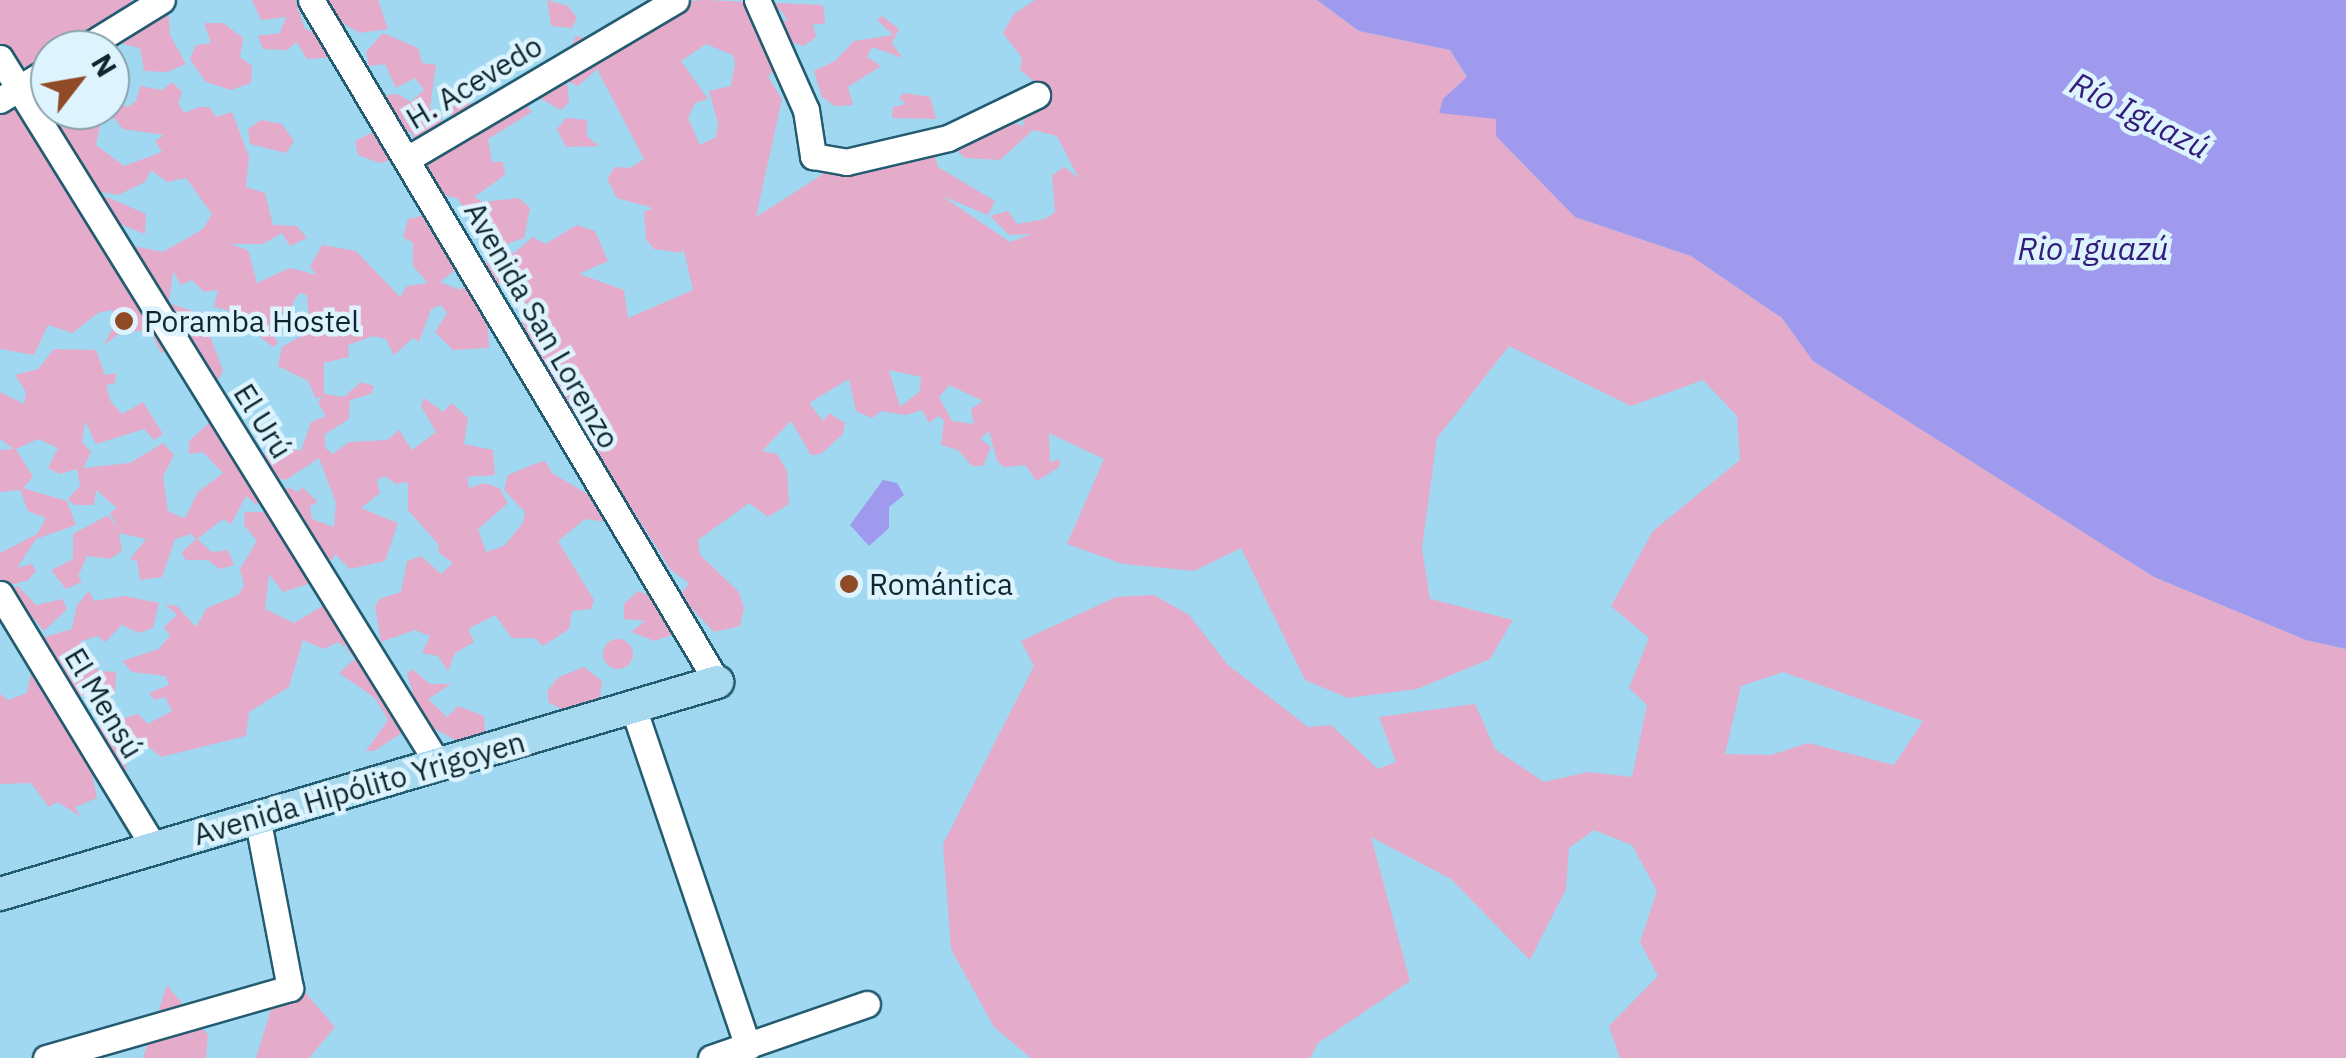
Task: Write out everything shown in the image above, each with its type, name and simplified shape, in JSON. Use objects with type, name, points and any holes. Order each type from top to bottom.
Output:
[{"type":"main road","name":"Avenida Hipólito Yrigoyen","points":[[0,894],[717,682]]},
{"type":"street","points":[[113,30],[162,0]]},
{"type":"street","name":"Avenida San Lorenzo","points":[[311,0],[717,682]]},
{"type":"street","name":"H. Acevedo","points":[[408,158],[676,0]]},
{"type":"street","points":[[757,0],[806,110],[814,156],[846,162],[948,138],[1037,95]]},
{"type":"street","name":"El Urú","points":[[0,58],[9,95],[440,767]]},
{"type":"street","name":"El Mensú","points":[[0,594],[153,846]]},
{"type":"street","points":[[633,707],[748,1047]]},
{"type":"street","points":[[46,1058],[99,1049],[290,988],[257,817]]},
{"type":"street","points":[[711,1058],[867,1004]]},
{"type":"shaded area","points":[[0,0],[132,0],[129,6],[168,7],[170,35],[186,64],[167,72],[144,71],[140,48],[130,46],[130,30],[115,30],[113,22],[106,19],[98,30],[30,30],[30,66],[15,66],[0,57]]},
{"type":"shaded area","points":[[252,0],[295,0],[305,29],[321,35],[335,57],[307,59],[297,42],[287,50],[263,49],[258,36],[280,33],[286,17],[261,20]]},
{"type":"shaded area","points":[[302,0],[378,0],[388,29],[360,33]]},
{"type":"shaded area","points":[[547,0],[568,6],[577,18],[572,28],[551,26]]},
{"type":"shaded area","points":[[1035,0],[1317,0],[1359,31],[1450,50],[1467,78],[1443,99],[1496,119],[1496,136],[1575,217],[1691,256],[1782,318],[1813,361],[2154,577],[2306,640],[2346,649],[2346,1058],[1620,1058],[1609,1026],[1658,976],[1640,942],[1657,891],[1632,845],[1594,830],[1569,848],[1566,889],[1530,960],[1451,879],[1371,837],[1410,981],[1318,1043],[1310,1058],[1031,1058],[994,1027],[951,949],[943,844],[1034,666],[1021,641],[1116,597],[1154,595],[1189,615],[1228,665],[1308,727],[1331,725],[1378,769],[1396,762],[1379,717],[1475,704],[1495,749],[1544,782],[1588,772],[1632,777],[1647,705],[1629,688],[1649,638],[1611,606],[1653,531],[1740,460],[1737,416],[1703,380],[1631,406],[1509,346],[1437,438],[1422,548],[1430,599],[1513,620],[1490,659],[1417,689],[1348,698],[1305,680],[1241,548],[1194,571],[1123,564],[1067,544],[1104,459],[1049,433],[1050,462],[1060,459],[1059,467],[1037,481],[1025,465],[1004,467],[997,461],[989,431],[980,439],[991,447],[983,466],[972,466],[958,450],[941,445],[944,420],[938,416],[929,423],[922,410],[906,415],[881,411],[872,418],[856,411],[849,379],[809,403],[823,421],[829,413],[845,423],[843,434],[821,454],[811,455],[791,421],[762,451],[777,454],[787,471],[789,504],[768,517],[749,503],[698,540],[700,555],[739,592],[744,608],[740,626],[714,632],[680,596],[689,583],[671,570],[518,330],[525,328],[521,321],[530,307],[504,284],[490,284],[485,268],[490,255],[484,255],[498,247],[514,253],[533,237],[545,244],[577,225],[595,231],[608,261],[579,274],[624,290],[628,318],[693,290],[683,247],[682,253],[654,249],[646,239],[644,212],[653,208],[617,198],[607,179],[615,167],[630,168],[644,159],[597,69],[578,86],[567,81],[569,102],[561,110],[525,90],[544,74],[541,63],[566,57],[576,36],[593,40],[677,2],[823,5],[825,24],[813,24],[816,37],[804,46],[784,40],[777,19],[788,21],[780,9],[756,35],[776,49],[778,65],[768,77],[782,99],[756,217],[823,174],[812,164],[934,152],[938,167],[995,201],[988,215],[942,196],[1010,242],[1032,234],[1009,235],[990,216],[1008,211],[1017,224],[1045,219],[1055,212],[1052,175],[1065,167],[1079,179],[1057,136],[1033,130],[1000,160],[965,158],[950,145],[1004,120],[1024,126],[1022,112],[1033,102],[1048,105],[1040,86],[1020,70],[1022,58],[1003,33],[1014,14]],"holes":[[[706,44],[733,55],[731,86],[709,91],[718,124],[716,137],[700,145],[688,118],[695,103],[708,99],[681,61]],[[889,370],[921,377],[920,391],[900,407]],[[949,385],[983,401],[971,409],[974,424],[952,421],[939,397]],[[1783,672],[1923,721],[1894,765],[1808,743],[1771,755],[1725,754],[1741,686]]]},
{"type":"shaded area","points":[[882,16],[899,29],[892,43],[903,58],[872,47],[867,57],[881,66],[848,87],[853,105],[835,106],[822,97],[814,71],[835,61],[854,41],[893,35],[877,20]]},
{"type":"shaded area","points":[[204,23],[223,23],[243,38],[240,57],[252,66],[251,83],[231,90],[206,82],[190,59],[196,45],[211,43]]},
{"type":"shaded area","points":[[383,33],[418,48],[422,63],[436,65],[430,108],[442,116],[440,132],[460,122],[442,108],[456,99],[476,105],[519,96],[532,112],[488,139],[492,162],[503,162],[505,175],[474,197],[483,202],[519,198],[530,208],[524,238],[504,245],[495,225],[478,227],[457,198],[437,194],[414,149],[413,134],[386,122],[392,109],[377,96],[398,94],[411,102],[424,90],[415,78],[396,88],[385,64],[369,66],[366,52]]},
{"type":"shaded area","points":[[172,82],[182,92],[178,103],[184,113],[199,107],[209,107],[216,117],[232,112],[249,157],[246,187],[265,193],[273,225],[297,226],[307,238],[290,246],[282,233],[263,244],[230,244],[248,250],[257,283],[290,268],[317,275],[310,267],[322,245],[356,251],[400,297],[407,286],[428,283],[413,266],[413,243],[403,237],[408,219],[422,216],[444,252],[455,254],[454,271],[440,282],[460,290],[469,283],[487,316],[489,348],[453,350],[435,332],[447,313],[441,305],[431,309],[419,342],[413,338],[394,355],[386,339],[373,336],[348,345],[349,357],[324,363],[324,394],[344,397],[361,382],[374,386],[371,394],[350,400],[349,419],[325,434],[325,448],[333,454],[349,442],[387,440],[399,430],[412,450],[436,432],[421,406],[424,398],[443,412],[452,403],[468,418],[464,444],[493,450],[495,475],[467,477],[469,488],[485,483],[499,488],[508,503],[478,529],[486,552],[504,546],[523,523],[525,512],[504,490],[508,475],[532,465],[545,461],[552,473],[604,504],[608,522],[585,519],[558,541],[594,600],[591,609],[572,611],[569,629],[543,646],[535,638],[512,638],[495,615],[468,629],[474,642],[455,653],[448,671],[438,656],[422,653],[430,636],[415,630],[381,642],[375,607],[379,599],[401,592],[407,561],[421,556],[441,574],[453,563],[438,552],[439,545],[408,510],[408,482],[396,484],[385,476],[377,480],[380,493],[361,508],[398,523],[385,561],[350,569],[335,554],[333,560],[315,553],[311,583],[283,592],[269,574],[265,609],[294,623],[328,603],[349,640],[344,647],[338,642],[324,649],[303,640],[289,687],[249,712],[246,736],[161,757],[149,747],[121,749],[127,770],[122,771],[93,727],[138,714],[148,724],[172,711],[165,697],[155,700],[149,693],[169,685],[166,676],[132,672],[122,661],[159,649],[170,635],[164,627],[177,615],[165,604],[177,606],[196,627],[207,608],[238,595],[244,586],[240,569],[257,541],[244,525],[245,512],[281,512],[278,499],[288,487],[298,492],[302,487],[318,502],[310,506],[312,519],[334,527],[336,503],[319,458],[286,480],[270,476],[264,456],[270,442],[301,451],[311,422],[326,416],[318,403],[322,396],[316,399],[308,381],[278,366],[282,347],[310,331],[307,295],[299,293],[286,315],[274,311],[269,327],[278,343],[273,347],[227,310],[214,307],[218,290],[204,292],[192,280],[181,285],[173,271],[169,303],[198,313],[190,323],[209,333],[223,371],[216,384],[172,346],[161,353],[150,330],[120,333],[104,345],[115,323],[112,310],[98,313],[73,333],[48,325],[34,355],[0,349],[0,97],[22,106],[30,117],[30,130],[39,130],[125,254],[133,246],[163,252],[203,229],[212,214],[186,178],[167,182],[151,170],[145,182],[118,195],[91,190],[93,182],[47,130],[99,130],[96,145],[124,166],[162,152],[155,141],[164,135],[130,130],[130,106],[136,101],[140,86],[162,90]]},
{"type":"shaded area","points":[[30,91],[30,111],[21,101]]},
{"type":"shaded area","points":[[904,93],[930,97],[936,119],[892,118],[893,107],[906,104],[899,98]]},
{"type":"shaded area","points":[[566,118],[587,120],[587,136],[599,146],[566,147],[557,129]]},
{"type":"shaded area","points":[[261,120],[282,124],[294,141],[286,153],[250,144],[248,129]]},
{"type":"shaded area","points":[[380,132],[395,159],[380,163],[358,155],[355,141]]},
{"type":"shaded area","points":[[107,197],[146,214],[145,234],[113,221],[99,200]]},
{"type":"shaded area","points":[[54,349],[96,350],[105,375],[116,373],[115,383],[106,385],[111,402],[122,414],[143,402],[163,434],[154,440],[144,429],[96,444],[85,421],[82,442],[91,452],[83,468],[130,463],[163,443],[174,455],[163,476],[168,511],[178,516],[185,518],[198,492],[223,473],[203,452],[189,454],[189,441],[209,423],[219,423],[262,489],[257,505],[246,496],[231,524],[223,519],[197,539],[212,552],[228,550],[234,565],[220,569],[208,560],[186,560],[181,553],[196,539],[191,534],[175,539],[162,577],[140,580],[137,561],[130,559],[146,539],[119,533],[122,551],[110,559],[87,556],[78,576],[82,582],[66,589],[51,570],[73,559],[73,534],[108,515],[117,528],[110,512],[117,508],[96,490],[94,505],[74,505],[68,499],[80,486],[77,469],[60,474],[48,468],[58,448],[38,439],[16,449],[33,477],[23,488],[67,501],[76,525],[36,539],[17,568],[32,564],[36,571],[28,580],[8,586],[0,579],[0,553],[37,534],[46,518],[28,511],[20,490],[0,492],[0,450],[14,449],[0,439],[0,392],[24,404],[26,392],[15,375],[38,369]]},
{"type":"shaded area","points":[[18,586],[36,605],[62,599],[67,609],[44,631],[9,589]]},
{"type":"shaded area","points":[[89,591],[94,601],[125,596],[159,603],[153,628],[139,633],[122,625],[105,642],[98,636],[81,641],[76,668],[94,662],[98,671],[116,672],[115,693],[106,702],[101,693],[75,696],[62,682],[63,666],[35,640],[72,629],[77,605]]},
{"type":"shaded area","points":[[638,591],[653,597],[677,633],[655,641],[631,632],[645,621],[624,619],[624,604]]},
{"type":"shaded area","points":[[618,639],[629,643],[633,654],[629,665],[618,669],[607,665],[603,654],[607,643]]},
{"type":"shaded area","points":[[352,644],[406,730],[374,751],[366,751],[388,720],[375,698],[339,673],[355,659],[346,648]]},
{"type":"shaded area","points":[[584,667],[602,681],[599,708],[565,711],[549,703],[547,691],[559,677]]},
{"type":"shaded area","points":[[412,669],[430,684],[451,684],[428,699],[447,717],[458,706],[484,716],[485,739],[463,744],[422,722],[407,674]]},
{"type":"shaded area","points":[[31,674],[87,750],[97,798],[75,807],[81,817],[58,802],[49,807],[31,783],[0,784],[0,694],[8,700],[27,693]]},
{"type":"shaded area","points":[[284,968],[335,1027],[309,1058],[256,1058]]},
{"type":"shaded area","points":[[167,985],[208,1035],[206,1058],[143,1058]]},
{"type":"water","name":"Rio Iguazú","points":[[1317,0],[2346,0],[2346,649],[2306,640],[2154,577],[1813,361],[1782,318],[1691,256],[1575,217],[1496,136],[1496,119],[1439,113],[1443,99],[1467,77],[1450,50],[1359,31]]},
{"type":"water","points":[[883,480],[897,483],[904,495],[889,507],[889,528],[869,546],[850,525]]},
{"type":"place","name":"Poramba Hostel","points":[[124,321]]},
{"type":"place","name":"Romántica","points":[[849,584]]},
{"type":"water label","name":"Río Iguazú","points":[[2140,115]]}]
